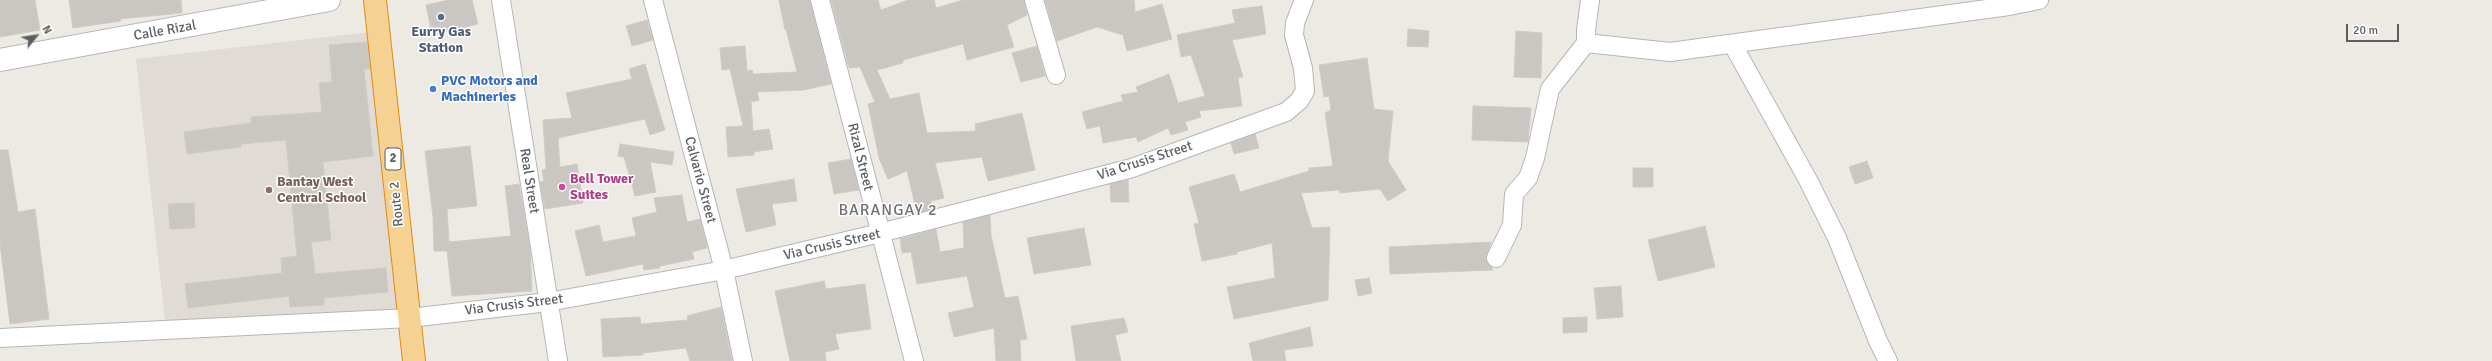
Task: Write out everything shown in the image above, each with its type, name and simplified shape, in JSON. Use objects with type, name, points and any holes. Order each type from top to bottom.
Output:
[{"type":"highway","name":"Route 2","points":[[375,0],[414,361]]},
{"type":"main road","name":"Calle Rizal","points":[[0,60],[329,0]]},
{"type":"street","name":"Real Street","points":[[501,0],[558,361]]},
{"type":"street","name":"Calvario Street","points":[[653,0],[724,270],[743,361]]},
{"type":"street","name":"Rizal Street","points":[[820,0],[914,361]]},
{"type":"street","points":[[1034,0],[1056,75]]},
{"type":"street","name":"Via Crusis Street","points":[[0,338],[410,318],[548,302],[724,270],[880,233],[1132,168],[1286,112],[1300,101],[1305,92],[1303,68],[1294,35],[1295,23],[1304,0]]},
{"type":"street","points":[[1496,258],[1512,225],[1514,194],[1528,178],[1535,158],[1550,89],[1586,43],[1586,30],[1590,0]]},
{"type":"street","points":[[1586,43],[1670,52],[1733,45],[2009,6],[2039,0]]},
{"type":"street","points":[[1733,45],[1808,180],[1837,238],[1878,341],[1888,361]]},
{"type":"shaded area","name":"Bantay West Central School","points":[[370,32],[402,321],[167,338],[136,59]]},
{"type":"building","points":[[0,0],[35,0],[40,30],[0,37]]},
{"type":"building","points":[[69,0],[181,0],[182,13],[120,19],[121,21],[73,28]]},
{"type":"building","points":[[449,0],[472,0],[478,24],[432,35],[426,5]]},
{"type":"building","points":[[779,0],[810,0],[831,84],[804,90],[757,92],[759,100],[751,102],[753,131],[769,129],[773,149],[754,152],[754,155],[728,157],[726,127],[743,126],[730,69],[722,70],[720,48],[745,46],[747,71],[752,70],[753,74],[797,72],[786,29],[785,30]]},
{"type":"building","points":[[831,0],[878,0],[881,10],[908,0],[934,0],[936,8],[963,0],[1024,0],[1027,15],[1007,25],[1014,47],[967,60],[963,44],[903,60],[903,63],[877,70],[890,99],[919,93],[927,133],[976,131],[975,124],[1022,113],[1035,170],[988,181],[982,157],[935,163],[944,198],[931,201],[932,209],[917,213],[907,171],[888,179],[879,158],[868,104],[875,102],[860,67],[849,68]]},
{"type":"building","points":[[1045,0],[1134,0],[1135,12],[1162,4],[1172,39],[1127,51],[1123,35],[1097,27],[1057,41]]},
{"type":"building","points":[[1262,6],[1266,34],[1232,40],[1243,77],[1238,78],[1242,106],[1199,111],[1201,117],[1185,122],[1188,130],[1171,135],[1168,128],[1138,142],[1136,137],[1103,143],[1100,126],[1087,129],[1082,112],[1123,101],[1121,95],[1138,92],[1136,87],[1169,74],[1178,103],[1205,96],[1191,55],[1181,57],[1177,35],[1235,23],[1232,10]]},
{"type":"building","points":[[647,20],[653,40],[632,46],[626,26]]},
{"type":"building","points":[[1408,29],[1429,31],[1428,47],[1407,46]]},
{"type":"building","points":[[1516,31],[1542,33],[1541,78],[1514,77]]},
{"type":"building","points":[[367,42],[370,69],[364,69],[373,156],[323,162],[331,240],[311,242],[315,274],[386,268],[388,292],[324,298],[324,305],[290,307],[289,296],[188,308],[185,284],[282,273],[281,258],[297,256],[286,140],[241,144],[241,147],[187,154],[184,132],[251,123],[251,117],[322,112],[319,83],[332,82],[329,45]]},
{"type":"building","points":[[1037,46],[1045,76],[1021,82],[1012,53]]},
{"type":"building","points":[[1367,58],[1374,109],[1393,111],[1388,161],[1406,190],[1388,201],[1380,189],[1340,193],[1339,190],[1301,193],[1312,228],[1330,227],[1328,300],[1234,319],[1227,287],[1275,278],[1272,243],[1237,252],[1237,254],[1202,261],[1194,224],[1199,223],[1189,187],[1234,174],[1240,192],[1309,171],[1309,168],[1333,166],[1325,113],[1331,110],[1329,96],[1324,97],[1319,65]]},
{"type":"building","points":[[645,64],[665,130],[650,135],[645,119],[558,138],[560,167],[577,164],[583,203],[545,209],[540,182],[544,181],[542,170],[546,169],[543,120],[572,118],[566,93],[632,79],[629,69]]},
{"type":"building","points":[[1473,106],[1531,108],[1528,142],[1472,140]]},
{"type":"building","points":[[1255,134],[1259,148],[1234,154],[1231,143]]},
{"type":"building","points":[[620,144],[674,152],[672,165],[650,162],[656,192],[635,196],[624,157],[618,156]]},
{"type":"building","points":[[470,146],[477,206],[447,209],[449,242],[511,236],[505,186],[519,184],[530,248],[532,291],[452,296],[447,251],[434,251],[433,217],[425,151]]},
{"type":"building","points":[[0,150],[8,150],[18,212],[35,209],[49,319],[10,324],[0,244]]},
{"type":"building","points":[[851,159],[859,190],[834,194],[828,163]]},
{"type":"building","points":[[1867,161],[1873,178],[1855,184],[1849,167]]},
{"type":"building","points":[[1633,168],[1653,168],[1653,187],[1633,187]]},
{"type":"building","points":[[794,179],[797,201],[772,204],[776,225],[746,232],[736,189]]},
{"type":"building","points":[[1128,180],[1129,202],[1111,202],[1110,184]]},
{"type":"building","points":[[682,195],[687,222],[700,219],[707,248],[692,252],[694,259],[660,266],[660,268],[644,270],[643,264],[586,276],[575,231],[599,225],[603,242],[636,236],[632,218],[657,212],[654,198]]},
{"type":"building","points":[[194,203],[195,228],[170,229],[168,204]]},
{"type":"building","points":[[990,215],[991,235],[1005,298],[1018,296],[1027,339],[1020,340],[1021,361],[996,361],[994,328],[954,337],[948,313],[974,307],[967,276],[917,284],[911,252],[902,253],[900,239],[936,229],[940,252],[964,248],[963,222]]},
{"type":"building","points":[[1705,226],[1715,267],[1658,281],[1648,240]]},
{"type":"building","points":[[1084,228],[1091,265],[1034,274],[1027,238]]},
{"type":"building","points":[[1491,242],[1486,258],[1493,270],[1390,274],[1389,247]]},
{"type":"building","points":[[1369,278],[1372,293],[1358,296],[1355,280]]},
{"type":"building","points":[[824,281],[826,289],[865,284],[871,329],[835,334],[839,349],[825,352],[826,361],[790,361],[775,291]]},
{"type":"building","points":[[1621,286],[1623,317],[1597,319],[1594,288]]},
{"type":"building","points":[[721,307],[732,361],[690,361],[686,348],[643,353],[643,355],[603,357],[601,319],[640,317],[641,324],[688,320],[687,316]]},
{"type":"building","points":[[1587,317],[1587,332],[1563,333],[1563,318]]},
{"type":"building","points":[[1124,318],[1128,332],[1115,335],[1121,361],[1076,361],[1071,326]]},
{"type":"building","points":[[1310,327],[1313,346],[1284,350],[1286,361],[1253,361],[1249,343]]},
{"type":"place","name":"Eurry Gas Station","points":[[441,17]]},
{"type":"place","name":"PVC Motors and Machineries","points":[[433,89]]},
{"type":"place","name":"Bell Tower Suites","points":[[562,187]]},
{"type":"place","name":"Bantay West Central School","points":[[269,190]]},
{"type":"district","name":"BARANGAY 2","points":[[888,211]]}]
